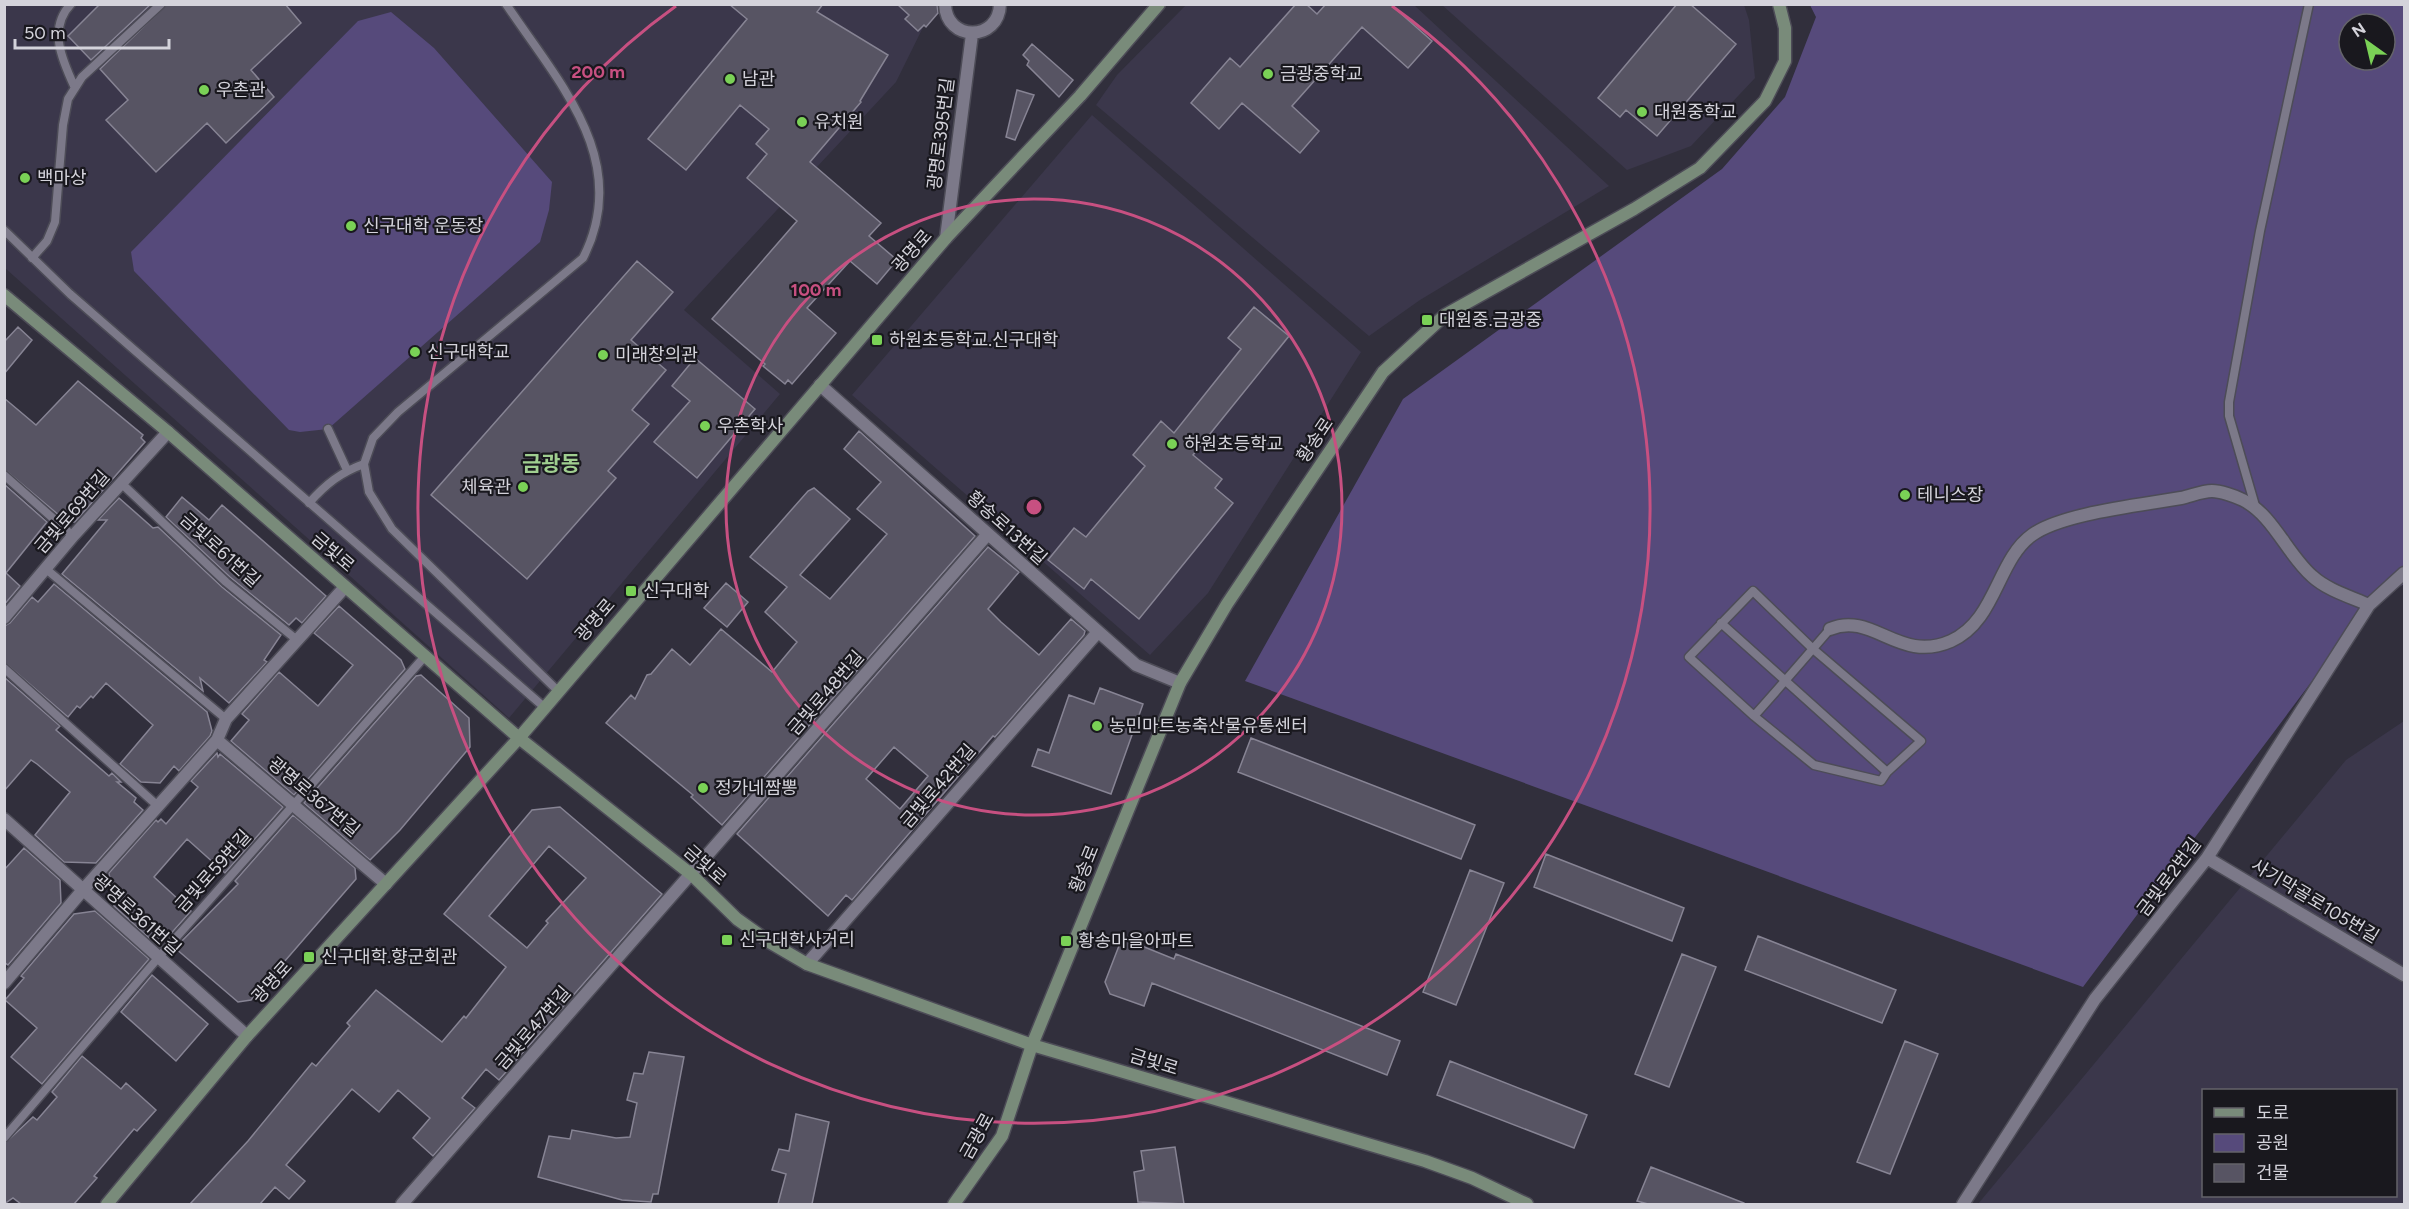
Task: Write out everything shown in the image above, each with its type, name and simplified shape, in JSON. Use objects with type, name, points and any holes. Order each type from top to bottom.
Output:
[{"type":"street","points":[[945,4],[949,20],[955,27],[972,34],[990,27],[996,20],[1000,4]]},
{"type":"street","name":"광명로","points":[[107,1204],[247,1036],[519,738],[946,238],[1080,96],[1159,4]]},
{"type":"street","name":"황송로","points":[[1032,1045],[1180,683],[1227,604],[1383,372],[1444,315],[1634,209],[1700,168],[1765,101],[1785,62],[1785,28],[1779,4]]},
{"type":"street","name":"광명로395번길","points":[[946,238],[972,34]]},
{"type":"street","name":"금빛로","points":[[4,295],[168,432],[519,738],[692,875],[737,919],[807,964],[1032,1045],[1425,1161],[1472,1178],[1527,1204]]},
{"type":"street","name":"황송로13번길","points":[[820,385],[1097,633],[1136,665],[1180,683]]},
{"type":"street","name":"금빛로69번길","points":[[4,618],[73,536],[168,432]]},
{"type":"street","points":[[1830,629],[1844,623],[1864,626],[1902,645],[1918,648],[1936,646],[1957,638],[1974,626],[2017,553],[2032,535],[2059,523],[2212,490],[2243,500],[2256,510],[2313,578],[2369,605]]},
{"type":"street","name":"금빛로48번길","points":[[692,875],[987,535]]},
{"type":"street","name":"금빛로2번길","points":[[1963,1204],[2095,999],[2207,858],[2369,605],[2404,573]]},
{"type":"street","points":[[4,983],[82,891],[217,740],[226,719],[345,587]]},
{"type":"street","name":"금빛로42번길","points":[[807,964],[1097,633]]},
{"type":"street","name":"광명로367번길","points":[[217,740],[295,804],[386,884]]},
{"type":"street","name":"광명로361번길","points":[[5,819],[82,891],[247,1036]]},
{"type":"street","name":"사기막골로105번길","points":[[2207,858],[2404,975]]},
{"type":"street","name":"금빛로47번길","points":[[402,1204],[692,875]]},
{"type":"street","name":"금광로","points":[[954,1204],[1002,1136],[1032,1045]]},
{"type":"lane","points":[[71,4],[63,12],[57,34],[63,63],[75,88]]},
{"type":"lane","points":[[32,258],[47,240],[55,222],[63,125],[68,99],[82,77],[161,4]]},
{"type":"lane","points":[[506,4],[582,118],[597,157],[600,194],[595,234],[584,258],[398,412],[373,438],[364,464],[369,492],[392,529],[558,691]]},
{"type":"lane","points":[[2256,510],[2229,416],[2229,402],[2260,231],[2309,4]]},
{"type":"lane","points":[[4,230],[32,258],[309,503],[544,707]]},
{"type":"lane","points":[[328,429],[347,470]]},
{"type":"lane","points":[[309,503],[326,484],[347,470],[364,464]]},
{"type":"lane","points":[[4,476],[73,536]]},
{"type":"lane","name":"금빛로61번길","points":[[121,483],[226,582],[297,640]]},
{"type":"lane","points":[[46,569],[226,719]]},
{"type":"lane","points":[[1753,591],[1813,649],[1921,741],[1887,772],[1881,781],[1814,765],[1754,716],[1689,657],[1721,623],[1753,591]]},
{"type":"lane","points":[[1721,623],[1887,772]]},
{"type":"lane","points":[[1754,716],[1830,629]]},
{"type":"lane","name":"금빛로59번길","points":[[4,1138],[158,958],[426,655]]},
{"type":"lane","points":[[4,668],[159,807]]},
{"type":"shaded area","name":"신구대학교","points":[[5,5],[934,5],[896,82],[684,310],[780,394],[509,718],[5,268]]},
{"type":"shaded area","name":"금광중학교","points":[[1186,5],[1414,5],[1609,186],[1420,300],[1369,336],[1096,105],[1117,75]]},
{"type":"shaded area","name":"대원중학교","points":[[1442,5],[1744,5],[1749,20],[1755,78],[1691,146],[1627,170]]},
{"type":"shaded area","name":"하원초등학교","points":[[1092,115],[1361,352],[1208,593],[1150,655],[852,395]]},
{"type":"shaded area","points":[[2404,721],[2404,1204],[1978,1204],[2346,760]]},
{"type":"green space","points":[[1810,5],[2404,5],[2404,584],[2369,605],[2083,987],[1245,681],[1403,399],[1722,169],[1785,97],[1816,17]]},
{"type":"green space","name":"신구대학 운동장","points":[[391,12],[434,48],[552,182],[549,210],[540,242],[328,429],[300,432],[289,430],[134,271],[131,252],[358,21]]},
{"type":"building","points":[[100,4],[151,4],[91,60],[68,36]]},
{"type":"building","name":"우촌관","points":[[167,4],[285,4],[301,23],[251,70],[274,97],[226,143],[207,123],[156,172],[106,120],[128,100],[100,69]]},
{"type":"building","points":[[729,4],[823,4],[817,12],[888,55],[861,102],[810,162],[881,223],[869,236],[897,260],[877,284],[850,261],[807,308],[836,333],[792,384],[788,380],[785,384],[712,319],[797,221],[747,178],[767,154],[756,144],[769,129],[740,105],[686,170],[648,139],[747,19]]},
{"type":"building","points":[[897,4],[937,4],[938,13],[926,27],[924,25],[918,31],[905,19],[909,15]]},
{"type":"building","name":"금광중학교","points":[[1296,4],[1306,4],[1317,14],[1326,4],[1390,4],[1432,41],[1408,68],[1362,27],[1292,106],[1319,131],[1300,153],[1242,103],[1219,129],[1191,103],[1230,58],[1240,67]]},
{"type":"building","points":[[1677,4],[1690,4],[1736,44],[1657,136],[1626,110],[1620,117],[1598,98]]},
{"type":"building","points":[[1032,44],[1073,80],[1059,97],[1027,65],[1029,61],[1023,55]]},
{"type":"building","points":[[1017,90],[1034,95],[1015,140],[1006,137]]},
{"type":"building","points":[[637,261],[673,292],[631,340],[666,370],[632,410],[649,424],[608,471],[616,478],[527,579],[431,495]]},
{"type":"building","points":[[1254,307],[1289,336],[1193,455],[1222,479],[1215,488],[1233,503],[1139,619],[1091,579],[1084,589],[1048,560],[1074,528],[1086,537],[1145,466],[1133,455],[1161,421],[1174,433],[1241,349],[1228,338]]},
{"type":"building","points":[[18,327],[32,340],[4,374],[4,342]]},
{"type":"building","name":"우촌학사","points":[[695,358],[755,409],[697,478],[654,442],[690,401],[672,386]]},
{"type":"building","points":[[78,381],[143,435],[141,438],[145,442],[75,522],[67,522],[4,469],[4,398],[36,425]]},
{"type":"building","points":[[859,431],[975,536],[722,825],[691,797],[693,795],[606,723],[631,695],[635,699],[647,675],[651,674],[672,649],[690,665],[721,629],[772,672],[797,642],[765,612],[787,587],[750,557],[808,491],[814,488],[850,519],[800,575],[830,599],[887,534],[857,509],[881,482],[844,449]]},
{"type":"building","points":[[4,484],[47,522],[6,573],[20,586],[4,605]]},
{"type":"building","points":[[182,497],[209,520],[222,505],[326,596],[302,623],[296,618],[289,625],[230,577],[166,517]]},
{"type":"building","points":[[119,498],[153,528],[158,527],[222,587],[281,635],[264,660],[267,662],[229,703],[200,678],[203,691],[62,574],[107,520],[98,520]]},
{"type":"building","points":[[988,547],[1019,572],[988,609],[1039,655],[1071,619],[1085,631],[1084,635],[995,737],[993,736],[852,900],[846,895],[828,916],[737,834]],"holes":[[[894,747],[928,776],[900,809],[866,779]]]},
{"type":"building","points":[[726,583],[748,602],[727,627],[704,608]]},
{"type":"building","points":[[54,584],[207,712],[212,731],[210,736],[179,771],[174,766],[160,783],[141,782],[120,764],[153,725],[106,683],[93,698],[91,696],[80,708],[77,706],[68,717],[4,662],[4,626],[10,623],[32,597],[38,602]]},
{"type":"building","points":[[339,606],[401,660],[405,669],[294,795],[231,741],[249,720],[242,714],[279,672],[318,706],[353,665],[314,633]]},
{"type":"building","points":[[421,675],[469,718],[470,747],[400,830],[370,860],[304,803],[416,676]]},
{"type":"building","points":[[4,677],[60,726],[56,730],[109,776],[112,773],[121,782],[117,782],[136,798],[134,802],[143,810],[96,863],[64,862],[35,835],[70,792],[37,764],[31,760],[4,791]]},
{"type":"building","name":"농민마트농축산물유통센터","points":[[1100,688],[1143,704],[1111,794],[1032,766],[1038,749],[1049,753],[1069,695],[1094,704]]},
{"type":"building","points":[[1251,738],[1475,825],[1461,859],[1238,772]]},
{"type":"building","points":[[217,753],[218,757],[220,754],[283,807],[225,873],[187,839],[154,877],[191,911],[159,947],[114,906],[109,873],[156,820],[158,822],[161,819],[166,824],[198,787],[191,781]]},
{"type":"building","points":[[560,807],[662,894],[499,1080],[486,1069],[462,1098],[475,1108],[433,1156],[413,1138],[430,1118],[398,1090],[379,1112],[352,1089],[286,1165],[305,1181],[289,1199],[275,1187],[260,1204],[190,1204],[248,1141],[312,1063],[316,1066],[350,1026],[347,1023],[376,990],[442,1042],[464,1016],[466,1018],[506,967],[444,914],[532,810]],"holes":[[[549,846],[586,878],[546,921],[548,923],[527,948],[489,916]]]},
{"type":"building","points":[[293,815],[355,868],[356,879],[251,1000],[238,1002],[175,948],[238,884],[235,881]]},
{"type":"building","points":[[24,848],[60,880],[61,903],[8,965],[4,962],[4,870]]},
{"type":"building","points":[[1546,854],[1684,908],[1672,941],[1534,887]]},
{"type":"building","points":[[1470,870],[1504,883],[1456,1005],[1423,992]]},
{"type":"building","points":[[95,911],[149,959],[42,1084],[11,1057],[37,1028],[5,1000],[24,978],[21,976],[74,914]]},
{"type":"building","points":[[1758,936],[1896,990],[1882,1023],[1745,970]]},
{"type":"building","points":[[1122,938],[1174,959],[1176,954],[1400,1041],[1387,1075],[1152,983],[1144,1006],[1110,994],[1105,982]]},
{"type":"building","points":[[1682,954],[1716,967],[1669,1087],[1635,1074]]},
{"type":"building","points":[[152,975],[208,1024],[176,1061],[121,1012]]},
{"type":"building","points":[[1905,1041],[1938,1054],[1890,1174],[1857,1162]]},
{"type":"building","points":[[649,1052],[684,1057],[658,1194],[653,1194],[651,1202],[622,1200],[538,1177],[549,1136],[570,1139],[572,1130],[616,1138],[630,1137],[637,1103],[627,1100],[634,1073],[643,1074]]},
{"type":"building","points":[[82,1056],[121,1089],[126,1083],[156,1110],[137,1131],[134,1129],[94,1176],[97,1178],[74,1204],[21,1204],[13,1198],[4,1204],[4,1144],[33,1117],[37,1120],[57,1097],[52,1092]]},
{"type":"building","points":[[1450,1061],[1587,1115],[1574,1148],[1437,1095]]},
{"type":"building","points":[[796,1114],[829,1122],[812,1204],[778,1204],[786,1174],[772,1170],[779,1149],[789,1151]]},
{"type":"building","points":[[1175,1147],[1184,1204],[1138,1202],[1134,1172],[1144,1170],[1141,1151]]},
{"type":"building","points":[[1651,1167],[1744,1204],[1648,1204],[1637,1201]]},
{"type":"place","name":"금광중학교","points":[[1268,74]]},
{"type":"place","name":"남관","points":[[730,79]]},
{"type":"place","name":"우촌관","points":[[204,90]]},
{"type":"place","name":"대원중학교","points":[[1642,112]]},
{"type":"place","name":"유치원","points":[[802,122]]},
{"type":"place","name":"백마상","points":[[25,178]]},
{"type":"place","name":"신구대학 운동장","points":[[351,226]]},
{"type":"place","name":"대원중.금광중","points":[[1427,320]]},
{"type":"place","name":"하원초등학교.신구대학","points":[[877,340]]},
{"type":"place","name":"신구대학교","points":[[415,352]]},
{"type":"place","name":"미래창의관","points":[[603,355]]},
{"type":"place","name":"우촌학사","points":[[705,426]]},
{"type":"place","name":"하원초등학교","points":[[1172,444]]},
{"type":"place","name":"체육관","points":[[523,487]]},
{"type":"place","name":"테니스장","points":[[1905,495]]},
{"type":"place","name":"신구대학","points":[[631,591]]},
{"type":"place","name":"농민마트농축산물유통센터","points":[[1097,726]]},
{"type":"place","name":"정가네짬뽕","points":[[703,788]]},
{"type":"place","name":"신구대학사거리","points":[[727,940]]},
{"type":"place","name":"황송마을아파트","points":[[1066,941]]},
{"type":"place","name":"신구대학.향군회관","points":[[309,957]]},
{"type":"district","name":"금광동","points":[[551,464]]}]
